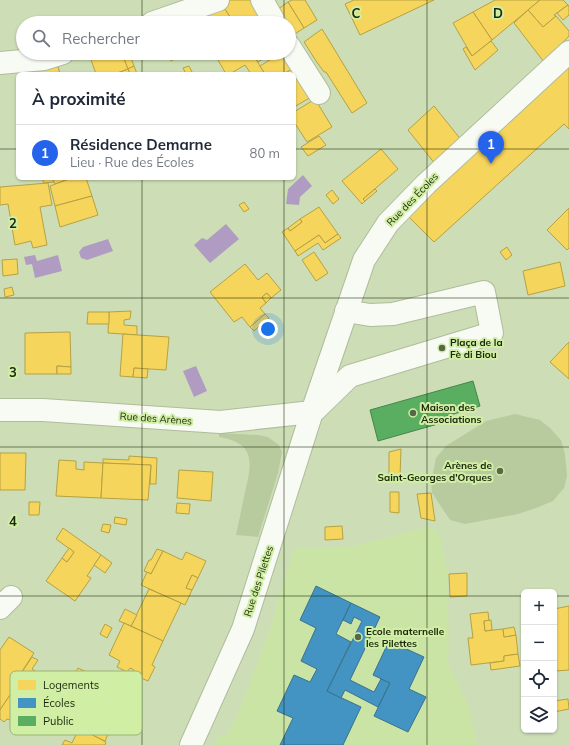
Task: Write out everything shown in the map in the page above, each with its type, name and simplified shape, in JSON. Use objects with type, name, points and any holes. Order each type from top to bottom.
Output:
[{"type":"street","points":[[172,16],[218,0]]},
{"type":"street","points":[[262,0],[271,16]]},
{"type":"street","name":"Rue des Écoles","points":[[312,412],[364,260],[388,223],[426,184],[569,52]]},
{"type":"street","points":[[296,57],[319,93]]},
{"type":"street","points":[[0,63],[33,60]]},
{"type":"street","points":[[312,412],[350,376],[492,333],[484,292],[393,314],[370,315],[346,311]]},
{"type":"street","name":"Rue des Arènes","points":[[0,410],[42,410],[220,422],[312,412]]},
{"type":"street","name":"Rue des Pilettes","points":[[191,745],[243,629],[312,412]]},
{"type":"shaded area","points":[[303,175],[312,186],[300,197],[299,205],[286,204],[288,189]]},
{"type":"shaded area","points":[[226,224],[239,239],[210,263],[194,245],[202,238],[207,240]]},
{"type":"shaded area","points":[[108,239],[113,251],[87,260],[81,258],[79,252],[83,247]]},
{"type":"shaded area","points":[[35,255],[37,261],[58,255],[62,271],[35,278],[32,264],[26,265],[24,257]]},
{"type":"shaded area","points":[[196,366],[207,391],[194,397],[183,371]]},
{"type":"shaded area","name":"Arènes de Saint-Georges d'Orques","points":[[515,414],[540,420],[561,440],[565,454],[567,476],[564,488],[553,501],[518,514],[465,524],[450,520],[432,493],[431,483],[436,458],[446,446],[486,421]]},
{"type":"shaded area","points":[[219,433],[268,437],[279,445],[282,452],[278,473],[258,537],[236,535],[250,463],[245,449],[240,444],[219,437]]},
{"type":"shaded area","name":"Ecole maternelle les Pilettes","points":[[424,528],[436,529],[441,541],[447,571],[449,642],[448,663],[468,705],[477,745],[214,745],[219,736],[227,735],[240,709],[269,632],[294,549],[352,546]]},
{"type":"building: Logements","points":[[230,0],[254,0],[263,16],[229,16],[221,3]]},
{"type":"building: Logements","points":[[292,0],[305,0],[317,20],[304,28],[288,2]]},
{"type":"building: Logements","points":[[354,0],[434,0],[360,35],[345,4]]},
{"type":"building: Logements","points":[[495,0],[540,0],[492,40],[473,12]]},
{"type":"building: Logements","points":[[540,0],[563,0],[568,5],[554,15],[556,16],[543,27],[528,10]]},
{"type":"building: Logements","points":[[288,2],[304,28],[296,33],[296,16],[277,16],[274,12]]},
{"type":"building: Logements","points":[[221,3],[229,16],[191,16]]},
{"type":"building: Logements","points":[[568,5],[569,15],[563,20],[557,13]]},
{"type":"building: Logements","points":[[528,10],[543,27],[556,16],[569,31],[569,36],[544,62],[514,23]]},
{"type":"building: Logements","points":[[473,12],[492,40],[472,56],[453,23]]},
{"type":"building: Logements","points":[[322,29],[367,103],[352,113],[326,72],[324,72],[304,42]]},
{"type":"building: Logements","points":[[491,41],[498,50],[475,70],[463,49],[466,47],[472,56]]},
{"type":"building: Logements","points":[[91,60],[125,60],[128,69],[120,72],[95,72]]},
{"type":"building: Logements","points":[[125,60],[132,60],[134,66],[128,69]]},
{"type":"building: Logements","points":[[218,60],[256,60],[264,72],[250,72],[245,65],[233,72],[225,72]]},
{"type":"building: Logements","points":[[270,60],[288,60],[295,67],[287,72],[264,72],[260,66]]},
{"type":"building: Logements","points":[[57,63],[59,72],[31,72],[30,69]]},
{"type":"building: Logements","points":[[134,66],[136,72],[129,72],[128,69]]},
{"type":"building: Logements","points":[[189,66],[192,72],[185,72],[183,68]]},
{"type":"building: Logements","points":[[566,66],[569,69],[569,129],[564,124],[434,242],[407,215]]},
{"type":"building: Logements","points":[[295,67],[313,96],[296,106],[296,72],[287,72]]},
{"type":"building: Logements","points":[[128,69],[129,72],[120,72]]},
{"type":"building: Logements","points":[[315,99],[332,127],[307,142],[296,125],[296,111]]},
{"type":"building: Logements","points":[[434,106],[462,141],[436,165],[408,130]]},
{"type":"building: Logements","points":[[319,136],[326,145],[308,156],[301,147]]},
{"type":"building: Logements","points":[[381,149],[398,169],[363,199],[365,201],[362,204],[342,181]]},
{"type":"building: Logements","points":[[43,180],[53,180],[54,182],[44,183]]},
{"type":"building: Logements","points":[[53,180],[66,180],[55,184]]},
{"type":"building: Logements","points":[[66,180],[87,180],[92,196],[55,206],[50,186]]},
{"type":"building: Logements","points":[[48,183],[52,205],[40,207],[47,245],[33,248],[31,241],[15,245],[8,204],[0,205],[0,187]]},
{"type":"building: Logements","points":[[375,189],[377,191],[365,201],[363,199]]},
{"type":"building: Logements","points":[[332,190],[339,199],[333,204],[326,195]]},
{"type":"building: Logements","points":[[92,196],[98,215],[60,227],[55,206]]},
{"type":"building: Logements","points":[[244,202],[249,209],[244,212],[239,205]]},
{"type":"building: Logements","points":[[319,207],[338,234],[325,243],[319,235],[295,251],[282,232],[288,228],[290,231],[302,222],[300,219]]},
{"type":"building: Logements","points":[[569,208],[569,248],[567,250],[547,230]]},
{"type":"building: Logements","points":[[300,219],[302,222],[290,231],[288,228]]},
{"type":"building: Logements","points":[[338,234],[341,238],[323,250],[318,243],[298,256],[295,251],[319,235],[325,243]]},
{"type":"building: Logements","points":[[507,247],[512,255],[506,260],[500,252]]},
{"type":"building: Logements","points":[[314,252],[328,273],[316,281],[302,260]]},
{"type":"building: Logements","points":[[17,259],[18,274],[3,276],[2,260]]},
{"type":"building: Logements","points":[[560,262],[565,286],[528,295],[523,271]]},
{"type":"building: Logements","points":[[245,264],[258,280],[267,273],[281,290],[271,298],[267,293],[262,297],[266,303],[260,308],[265,314],[250,327],[242,317],[234,322],[210,292]]},
{"type":"building: Logements","points":[[12,287],[14,295],[5,297],[4,289]]},
{"type":"building: Logements","points":[[267,293],[271,298],[266,303],[262,297]]},
{"type":"building: Logements","points":[[131,311],[130,319],[124,320],[124,325],[137,326],[137,335],[108,333],[109,312]]},
{"type":"building: Logements","points":[[88,312],[109,312],[109,324],[87,324]]},
{"type":"building: Logements","points":[[265,314],[269,318],[254,331],[250,327]]},
{"type":"building: Logements","points":[[70,332],[71,367],[57,366],[57,374],[25,374],[25,333]]},
{"type":"building: Logements","points":[[123,334],[169,337],[166,370],[134,368],[133,377],[120,376]]},
{"type":"building: Logements","points":[[569,342],[569,379],[550,362]]},
{"type":"building: Logements","points":[[57,366],[71,367],[71,374],[57,374]]},
{"type":"building: Logements","points":[[134,368],[148,369],[147,378],[133,377]]},
{"type":"building: Logements","points":[[401,449],[400,476],[389,476],[389,452]]},
{"type":"building: Logements","points":[[0,453],[26,453],[25,490],[0,490]]},
{"type":"building: Logements","points":[[129,456],[157,458],[156,484],[150,484],[151,465],[103,463],[103,459],[129,460]]},
{"type":"building: Logements","points":[[59,460],[76,461],[76,469],[84,470],[84,462],[103,463],[101,498],[56,496]]},
{"type":"building: Logements","points":[[103,463],[151,465],[148,500],[101,498]]},
{"type":"building: Logements","points":[[179,470],[213,472],[211,501],[177,498]]},
{"type":"building: Logements","points":[[390,492],[399,492],[399,513],[390,512]]},
{"type":"building: Logements","points":[[431,493],[435,521],[421,518],[417,494]]},
{"type":"building: Logements","points":[[29,502],[40,502],[39,515],[29,515]]},
{"type":"building: Logements","points":[[177,503],[190,504],[189,514],[176,513]]},
{"type":"building: Logements","points":[[115,517],[127,519],[126,525],[114,523]]},
{"type":"building: Logements","points":[[103,524],[111,525],[109,533],[101,531]]},
{"type":"building: Logements","points":[[342,526],[343,539],[325,540],[325,527]]},
{"type":"building: Logements","points":[[63,528],[101,555],[87,576],[91,578],[75,601],[46,581],[62,558],[67,562],[74,552],[56,539]]},
{"type":"building: Logements","points":[[69,548],[74,552],[67,562],[62,558]]},
{"type":"building: Logements","points":[[157,549],[163,551],[151,574],[144,571],[149,560],[151,560]]},
{"type":"building: Logements","points":[[163,551],[182,560],[186,552],[206,561],[198,578],[192,575],[186,588],[192,590],[185,605],[141,585],[147,572],[151,574]]},
{"type":"building: Logements","points":[[101,555],[112,563],[105,573],[94,565]]},
{"type":"building: Logements","points":[[467,573],[467,596],[450,597],[449,574]]},
{"type":"building: Logements","points":[[192,575],[198,578],[192,590],[186,588]]},
{"type":"building: Logements","points":[[149,589],[181,603],[163,641],[131,626]]},
{"type":"building: Logements","points":[[569,606],[569,670],[557,671],[557,608]]},
{"type":"building: Logements","points":[[125,609],[137,615],[131,626],[119,621]]},
{"type":"building: Logements","points":[[488,612],[489,621],[484,621],[485,631],[503,629],[504,637],[516,635],[518,654],[504,656],[504,661],[471,665],[468,638],[473,638],[470,614]]},
{"type":"building: Logements","points":[[491,620],[492,630],[485,631],[484,621]]},
{"type":"building: Logements","points":[[124,623],[163,641],[152,665],[155,667],[148,681],[142,678],[142,671],[134,671],[130,668],[128,671],[125,671],[117,667],[120,661],[109,655]]},
{"type":"building: Logements","points":[[105,624],[112,628],[107,638],[100,634]]},
{"type":"building: Logements","points":[[514,627],[516,635],[504,637],[503,629]]},
{"type":"building: Logements","points":[[9,637],[34,653],[22,671],[10,671],[10,695],[0,710],[0,650]]},
{"type":"building: Logements","points":[[518,654],[520,666],[491,670],[490,663],[504,661],[504,656]]},
{"type":"building: Logements","points":[[32,657],[38,660],[32,669],[35,671],[23,671]]},
{"type":"building: Logements","points":[[78,668],[85,671],[76,671]]},
{"type":"building: Logements","points":[[10,695],[10,720],[7,719],[4,722],[0,719],[0,710]]},
{"type":"building: Logements","points":[[568,699],[569,709],[557,711],[557,701]]},
{"type":"building: Logements","points":[[76,735],[92,735],[106,742],[105,745],[62,745],[65,740],[72,743]]},
{"type":"building: Logements","points":[[92,735],[108,735],[105,741]]},
{"type":"building: Écoles","points":[[316,586],[351,603],[336,634],[351,642],[327,691],[361,707],[343,745],[280,745],[293,718],[277,711],[294,675],[310,682],[317,669],[301,661],[316,628],[300,620]]},
{"type":"building: Écoles","points":[[351,603],[380,617],[350,680],[374,692],[381,679],[390,683],[378,707],[345,690],[341,698],[327,691],[362,621],[354,617],[351,624],[343,620]]},
{"type":"building: Écoles","points":[[389,641],[424,657],[409,689],[426,697],[408,732],[374,716],[390,683],[373,675]]},
{"type":"building: Public","name":"Maison des Associations","points":[[473,381],[480,406],[444,417],[445,422],[378,441],[370,410]]},
{"type":"place","name":"Résidence Demarne","points":[[491,164]]},
{"type":"place","name":"Plaça de la Fè di Biou","points":[[442,348]]},
{"type":"place","name":"Maison des Associations","points":[[413,413]]},
{"type":"place","name":"Arènes de Saint-Georges d'Orques","points":[[500,471]]},
{"type":"place","name":"Ecole maternelle les Pilettes","points":[[358,637]]}]
